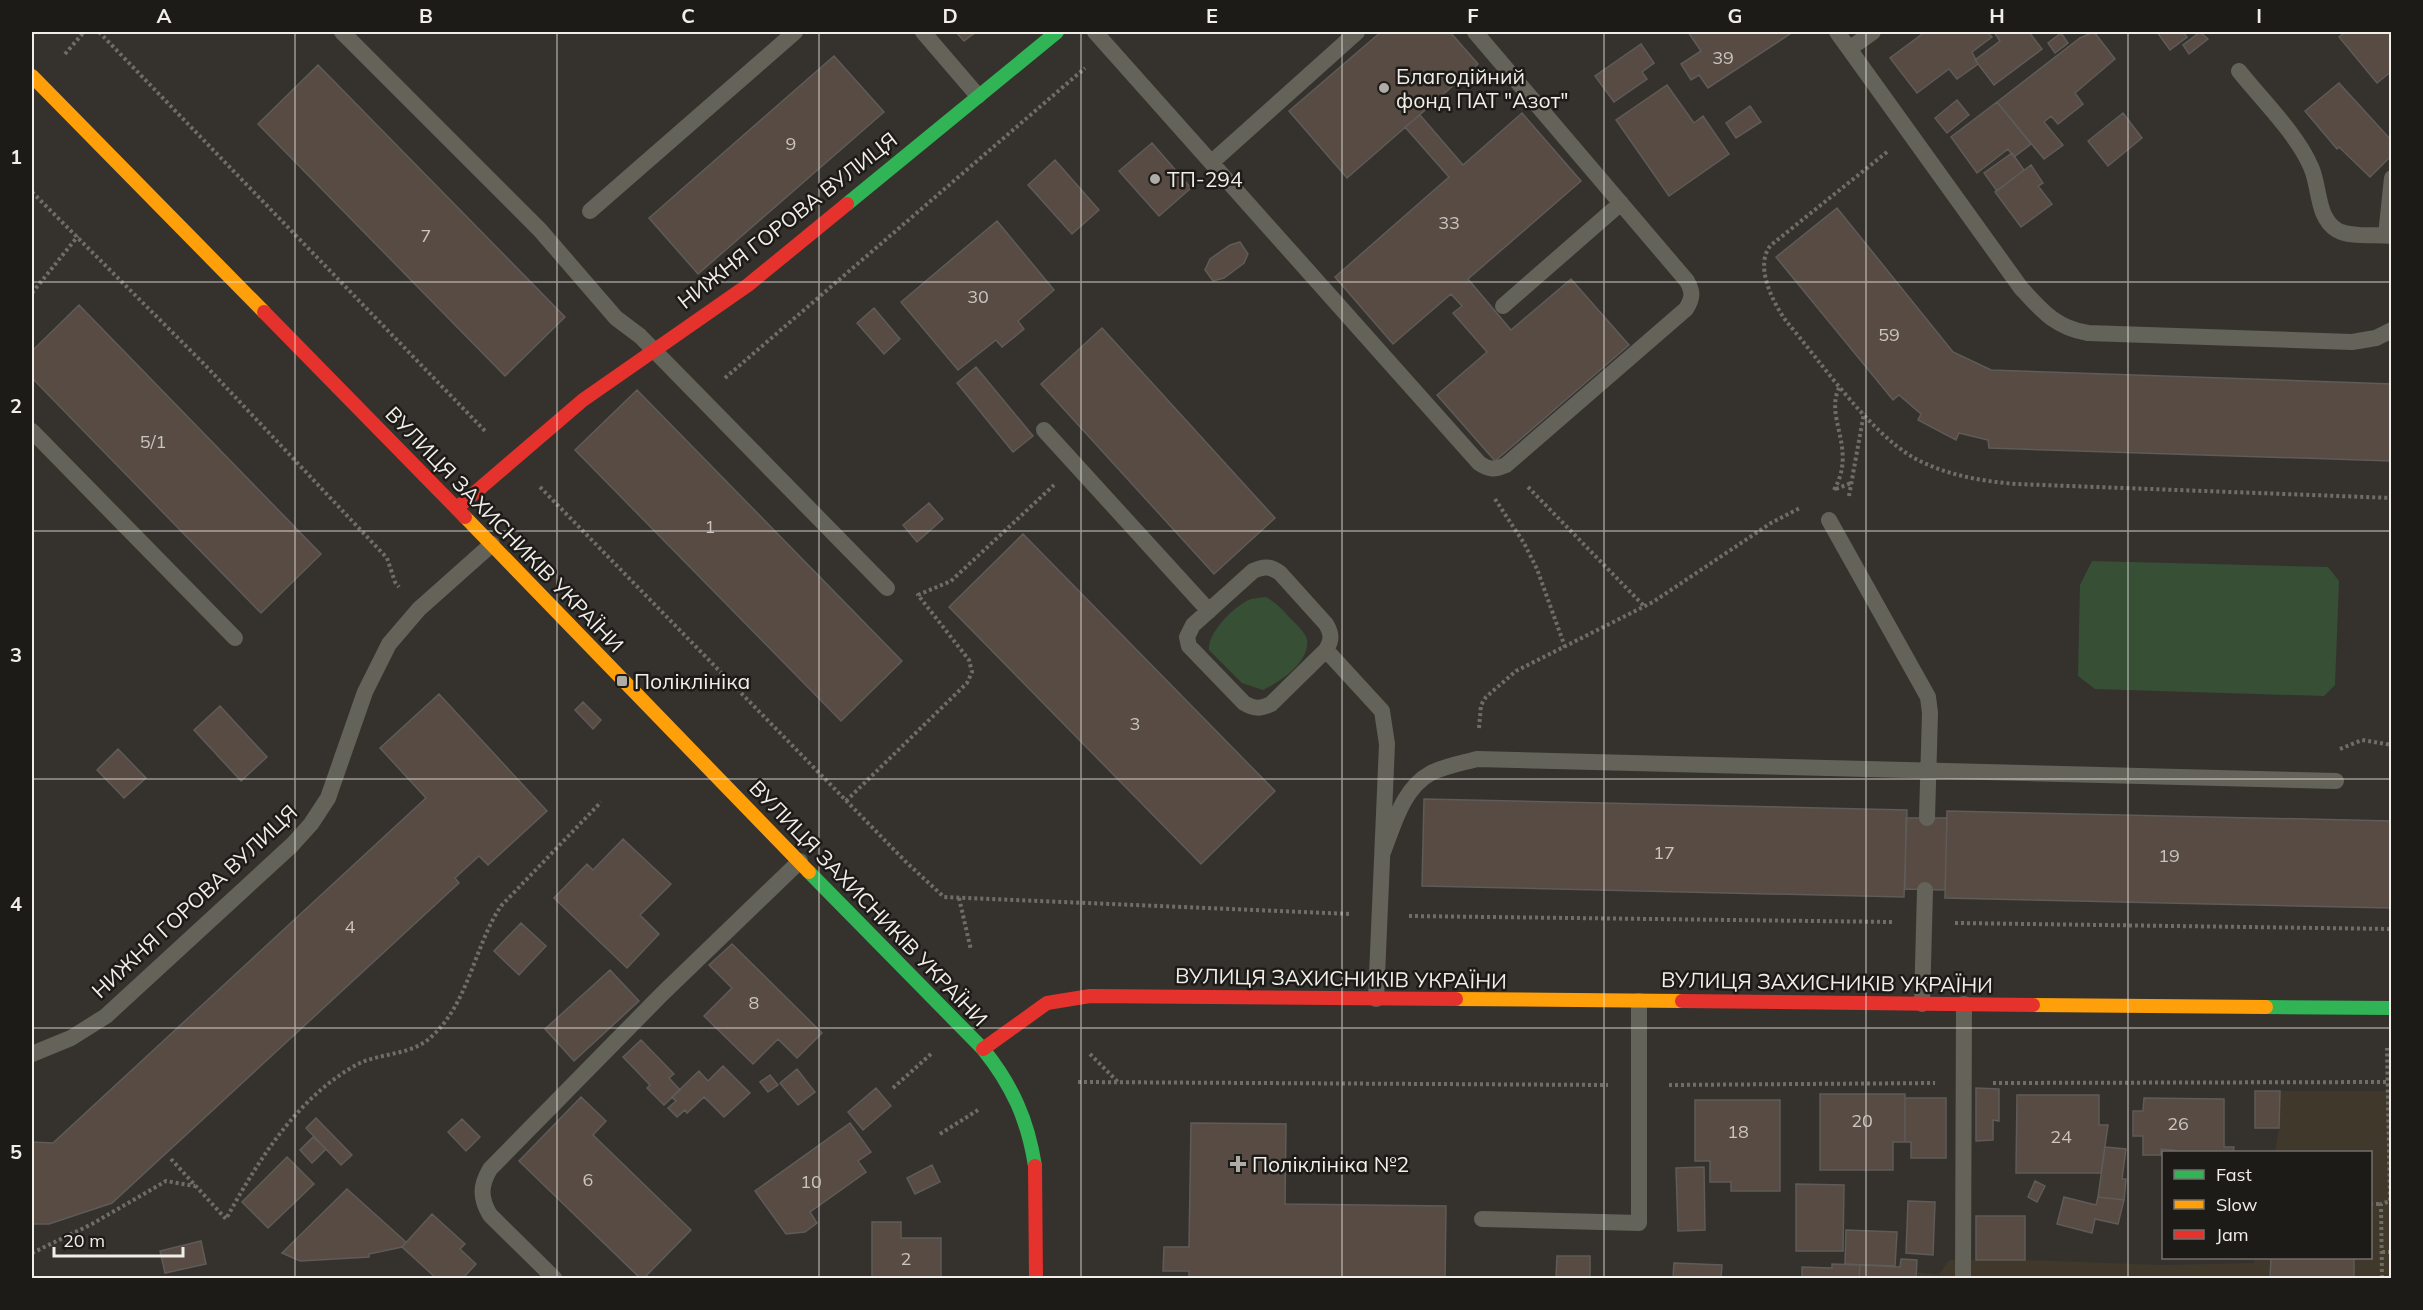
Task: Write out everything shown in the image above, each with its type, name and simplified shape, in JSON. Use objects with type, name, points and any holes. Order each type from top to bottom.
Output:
[{"type":"street","name":"НИЖНЯ ГОРОВА ВУЛИЦЯ","points":[[458,508],[583,400],[748,285],[1057,32]]},
{"type":"street","name":"ВУЛИЦЯ ЗАХИСНИКІВ УКРАЇНИ","points":[[32,76],[458,508],[983,1049],[1047,1003],[1090,996],[2388,1008]]},
{"type":"street","points":[[983,1049],[1017,1098],[1028,1126],[1036,1189],[1036,1278]]},
{"type":"lane","points":[[342,32],[540,230],[616,318],[653,350],[887,588]]},
{"type":"lane","points":[[590,211],[795,32]]},
{"type":"lane","points":[[923,32],[978,96]]},
{"type":"lane","points":[[1095,32],[1479,463],[1487,469],[1502,467],[1686,309],[1691,300],[1692,290],[1687,281],[1475,32]]},
{"type":"lane","points":[[1212,162],[1357,32]]},
{"type":"lane","points":[[1837,32],[2022,288],[2051,320],[2068,329],[2088,333],[2352,342],[2376,338],[2391,330]]},
{"type":"lane","points":[[1849,49],[1873,32]]},
{"type":"lane","points":[[2240,71],[2304,152],[2312,170],[2317,194],[2330,224],[2338,231],[2389,236],[2391,178]]},
{"type":"lane","points":[[1503,306],[1621,203]]},
{"type":"lane","points":[[1044,430],[1209,611]]},
{"type":"lane","points":[[32,431],[235,638]]},
{"type":"lane","points":[[1829,520],[1928,698],[1930,713],[1927,818]]},
{"type":"lane","name":"НИЖНЯ ГОРОВА ВУЛИЦЯ","points":[[32,1054],[71,1038],[106,1016],[298,838],[328,798],[377,665],[389,644],[419,609],[492,544]]},
{"type":"lane","points":[[1262,567],[1272,568],[1280,573],[1326,624],[1331,633],[1331,642],[1326,650],[1271,704],[1262,708],[1252,708],[1244,703],[1189,646],[1189,631],[1253,571],[1262,567]]},
{"type":"lane","points":[[1326,650],[1384,716],[1387,744],[1376,999]]},
{"type":"lane","points":[[1383,852],[1404,800],[1419,781],[1433,772],[1477,759],[2336,781]]},
{"type":"lane","points":[[554,1278],[490,1215],[484,1205],[481,1193],[490,1169],[662,994],[800,861]]},
{"type":"lane","points":[[1922,1004],[1925,890]]},
{"type":"lane","points":[[1482,1219],[1639,1223],[1639,1001]]},
{"type":"lane","points":[[1963,1278],[1964,1004]]},
{"type":"path","points":[[65,54],[84,32]]},
{"type":"path","points":[[99,32],[846,801],[944,897],[1380,916],[2391,929]]},
{"type":"path","points":[[701,398],[1109,47]]},
{"type":"path","points":[[1909,134],[1771,244],[1763,258],[1764,270],[1781,314],[1840,386],[1898,446],[1916,459],[1959,476],[1983,481],[2391,498]]},
{"type":"path","points":[[32,192],[206,365],[387,558],[394,582],[419,609]]},
{"type":"path","points":[[32,293],[78,236]]},
{"type":"path","points":[[1834,490],[1843,472],[1843,447],[1834,399],[1840,386]]},
{"type":"path","points":[[1840,540],[1864,413]]},
{"type":"path","points":[[846,801],[967,683],[972,672],[969,660],[918,595],[951,581],[1076,465]]},
{"type":"path","points":[[1565,647],[1537,569],[1492,492],[1502,467],[1644,606]]},
{"type":"path","points":[[1824,495],[1851,483]]},
{"type":"path","points":[[1477,759],[1480,715],[1486,697],[1516,671],[1644,606],[1771,523],[1806,504]]},
{"type":"path","points":[[171,1159],[226,1219],[271,1144],[306,1106],[359,1064],[418,1046],[431,1037],[453,1009],[491,921],[501,906],[601,802]]},
{"type":"path","points":[[959,898],[971,950]]},
{"type":"path","points":[[2372,1204],[2390,1201],[2388,1008]]},
{"type":"path","points":[[893,1088],[935,1050]]},
{"type":"path","points":[[1090,1054],[1120,1084]]},
{"type":"path","points":[[1078,1082],[1639,1085],[2390,1082]]},
{"type":"path","points":[[940,1134],[984,1107]]},
{"type":"path","points":[[32,1253],[92,1224],[166,1180],[196,1186]]},
{"type":"path","points":[[2381,1204],[2382,1278]]},
{"type":"path","points":[[2382,1252],[2391,1251]]},
{"type":"shaded area","points":[[2280,1091],[2391,1091],[2391,1278],[1802,1278],[1802,1267],[1832,1268],[1832,1264],[1900,1267],[1901,1259],[1917,1260],[1916,1272],[1939,1275],[1949,1260],[2163,1265],[2254,1263],[2255,1259],[2372,1259],[2372,1151],[2275,1151],[2279,1128]]},
{"type":"green space","points":[[2092,561],[2328,567],[2339,581],[2335,685],[2324,696],[2095,689],[2078,676],[2080,585]]},
{"type":"green space","points":[[1266,597],[1279,606],[1305,634],[1307,648],[1304,656],[1292,670],[1263,690],[1242,683],[1209,650],[1212,636],[1230,613],[1251,599]]},
{"type":"building","points":[[956,32],[976,32],[964,41]]},
{"type":"building","name":"Благодійний фонд ПАТ \"Азот\"","points":[[1381,32],[1450,32],[1478,64],[1347,178],[1289,111]]},
{"type":"building","points":[[1688,32],[1793,32],[1708,88],[1699,75],[1691,80],[1681,64],[1701,51]]},
{"type":"building","points":[[1925,32],[1987,32],[1992,37],[1972,52],[1978,64],[1957,79],[1949,69],[1917,93],[1890,58]]},
{"type":"building","points":[[1994,32],[2029,32],[2042,49],[1994,85],[1975,60],[2000,41]]},
{"type":"building","points":[[2094,32],[2115,59],[2075,93],[2083,104],[2058,124],[2051,116],[2044,122],[2063,145],[2044,159],[1997,102],[2080,38]]},
{"type":"building","points":[[2157,32],[2183,32],[2187,37],[2170,50]]},
{"type":"building","points":[[2200,32],[2208,39],[2189,54],[2183,45]]},
{"type":"building","points":[[2346,32],[2392,32],[2392,71],[2377,83],[2339,37]]},
{"type":"building","points":[[2061,33],[2068,43],[2055,53],[2048,43]]},
{"type":"building","points":[[1641,44],[1654,63],[1642,72],[1647,79],[1614,102],[1595,76]]},
{"type":"building","points":[[834,56],[884,112],[698,274],[649,218]]},
{"type":"building","points":[[318,65],[565,317],[505,376],[258,124]]},
{"type":"building","points":[[2339,83],[2392,141],[2392,155],[2370,177],[2339,147],[2337,149],[2305,111]]},
{"type":"building","points":[[1667,85],[1694,123],[1703,116],[1729,154],[1669,196],[1616,120]]},
{"type":"building","points":[[1957,100],[1969,115],[1947,133],[1935,118]]},
{"type":"building","points":[[1997,102],[2031,144],[2014,157],[2008,149],[1977,173],[1951,137]]},
{"type":"building","points":[[1750,106],[1761,122],[1736,138],[1726,123]]},
{"type":"building","points":[[1522,113],[1581,181],[1468,279],[1511,330],[1571,279],[1629,345],[1495,461],[1437,395],[1487,352],[1453,313],[1462,306],[1451,294],[1393,344],[1335,277],[1449,177],[1405,127],[1420,115],[1463,165]]},
{"type":"building","points":[[2123,113],[2142,138],[2108,166],[2088,141]]},
{"type":"building","name":"ТП-294","points":[[1152,143],[1191,188],[1159,216],[1119,171]]},
{"type":"building","points":[[2012,153],[2024,170],[1997,191],[1984,173]]},
{"type":"building","points":[[1055,160],[1099,210],[1072,234],[1028,185]]},
{"type":"building","points":[[2031,165],[2043,183],[2038,186],[2052,204],[2021,227],[1995,192]]},
{"type":"building","points":[[1837,208],[1953,352],[1991,370],[2392,384],[2392,461],[1989,448],[1988,440],[1959,433],[1956,440],[1918,420],[1921,414],[1899,395],[1893,400],[1776,257]]},
{"type":"building","points":[[997,221],[1054,290],[1018,321],[1024,329],[1002,347],[996,340],[958,370],[901,302]]},
{"type":"building","points":[[1240,242],[1248,254],[1244,263],[1224,278],[1213,281],[1205,270],[1210,259],[1230,245]]},
{"type":"building","points":[[79,305],[321,554],[261,613],[32,378],[32,351]]},
{"type":"building","points":[[874,308],[900,339],[884,354],[857,323]]},
{"type":"building","points":[[1102,328],[1275,518],[1214,574],[1041,384]]},
{"type":"building","points":[[976,367],[1033,436],[1013,452],[957,383]]},
{"type":"building","points":[[637,390],[902,661],[841,721],[575,450]]},
{"type":"building","points":[[929,503],[943,519],[917,542],[903,525]]},
{"type":"building","points":[[1023,534],[1275,791],[1201,864],[949,607]]},
{"type":"building","points":[[439,694],[547,811],[488,865],[479,856],[455,878],[459,883],[112,1203],[49,1224],[32,1224],[32,1142],[53,1143],[426,798],[380,748]]},
{"type":"building","points":[[583,702],[601,720],[593,729],[575,710]]},
{"type":"building","points":[[220,706],[267,757],[241,781],[194,730]]},
{"type":"building","points":[[118,749],[146,778],[124,798],[97,770]]},
{"type":"building","points":[[1424,799],[1907,810],[1904,897],[1422,886]]},
{"type":"building","points":[[1947,811],[2392,821],[2392,908],[1945,898]]},
{"type":"building","points":[[1906,818],[1947,818],[1945,890],[1905,889]]},
{"type":"building","points":[[623,839],[671,884],[640,915],[659,934],[627,968],[554,898],[587,864],[593,870]]},
{"type":"building","points":[[521,923],[546,946],[519,975],[494,951]]},
{"type":"building","points":[[732,944],[822,1033],[797,1058],[778,1039],[753,1064],[704,1016],[732,988],[709,965]]},
{"type":"building","points":[[610,970],[639,1001],[574,1061],[545,1029]]},
{"type":"building","points":[[641,1040],[674,1074],[669,1078],[680,1090],[664,1105],[647,1088],[650,1085],[623,1057]]},
{"type":"building","points":[[723,1066],[750,1093],[724,1117],[704,1097],[687,1113],[685,1110],[677,1117],[668,1108],[676,1101],[672,1097],[699,1071],[708,1081]]},
{"type":"building","points":[[797,1069],[815,1092],[798,1105],[780,1083]]},
{"type":"building","points":[[770,1075],[778,1085],[768,1092],[760,1082]]},
{"type":"building","points":[[876,1088],[891,1106],[863,1130],[848,1112]]},
{"type":"building","points":[[1976,1088],[1999,1089],[1999,1121],[1993,1120],[1993,1140],[1976,1141]]},
{"type":"building","points":[[2255,1091],[2280,1091],[2279,1128],[2255,1128]]},
{"type":"building","points":[[1820,1094],[1905,1094],[1905,1142],[1893,1142],[1893,1170],[1820,1170]]},
{"type":"building","points":[[2017,1095],[2099,1095],[2099,1125],[2108,1125],[2101,1173],[2016,1173]]},
{"type":"building","points":[[581,1097],[606,1121],[593,1135],[691,1230],[644,1278],[640,1278],[519,1161]]},
{"type":"building","points":[[1905,1098],[1946,1098],[1946,1158],[1911,1158],[1911,1142],[1905,1142]]},
{"type":"building","points":[[2144,1098],[2224,1099],[2224,1147],[2234,1147],[2233,1151],[2161,1149],[2161,1155],[2143,1155],[2143,1136],[2133,1136],[2133,1111],[2143,1111]]},
{"type":"building","points":[[1695,1100],[1780,1100],[1780,1191],[1731,1191],[1731,1182],[1710,1182],[1710,1161],[1695,1161]]},
{"type":"building","points":[[316,1118],[352,1155],[341,1165],[306,1128]]},
{"type":"building","points":[[462,1119],[480,1137],[466,1151],[448,1132]]},
{"type":"building","points":[[850,1123],[871,1152],[858,1161],[866,1172],[810,1212],[817,1223],[805,1232],[786,1234],[755,1191]]},
{"type":"building","name":"Поліклініка №2","points":[[1191,1123],[1286,1124],[1285,1204],[1446,1206],[1445,1278],[1189,1278],[1189,1271],[1163,1271],[1164,1247],[1189,1247]]},
{"type":"building","points":[[313,1137],[326,1149],[312,1163],[300,1150]]},
{"type":"building","points":[[2105,1147],[2126,1149],[2122,1179],[2126,1179],[2124,1200],[2098,1197]]},
{"type":"building","points":[[287,1157],[314,1184],[268,1228],[242,1202]]},
{"type":"building","points":[[932,1165],[940,1182],[915,1194],[907,1178]]},
{"type":"building","points":[[1704,1167],[1705,1230],[1678,1231],[1676,1168]]},
{"type":"building","points":[[2035,1181],[2045,1186],[2037,1202],[2028,1197]]},
{"type":"building","points":[[1796,1184],[1844,1185],[1843,1251],[1796,1251]]},
{"type":"building","points":[[347,1189],[406,1242],[402,1247],[369,1254],[369,1257],[300,1261],[282,1253]]},
{"type":"building","points":[[2064,1197],[2096,1205],[2098,1197],[2124,1200],[2118,1224],[2095,1219],[2092,1233],[2057,1224]]},
{"type":"building","points":[[1908,1201],[1935,1202],[1933,1255],[1906,1253]]},
{"type":"building","points":[[432,1214],[465,1244],[460,1249],[476,1264],[463,1278],[436,1278],[402,1247]]},
{"type":"building","points":[[1976,1216],[2025,1216],[2025,1260],[1976,1260]]},
{"type":"building","points":[[872,1222],[901,1222],[901,1238],[941,1238],[941,1278],[872,1278]]},
{"type":"building","points":[[1846,1230],[1897,1232],[1895,1266],[1845,1264]]},
{"type":"building","points":[[201,1241],[206,1264],[165,1273],[160,1251]]},
{"type":"building","points":[[1557,1256],[1590,1256],[1590,1278],[1556,1278]]},
{"type":"building","points":[[1901,1259],[1917,1260],[1916,1278],[1859,1278],[1860,1265],[1900,1267]]},
{"type":"building","points":[[2271,1259],[2354,1259],[2354,1278],[2270,1278]]},
{"type":"building","points":[[1674,1263],[1722,1265],[1721,1278],[1673,1278]]},
{"type":"building","points":[[1832,1264],[1860,1265],[1859,1278],[1802,1278],[1802,1267],[1832,1268]]},
{"type":"traffic: fast","points":[[847,204],[1057,32]]},
{"type":"traffic: fast","points":[[809,872],[983,1049],[993,1062],[1023,1118],[1035,1166]]},
{"type":"traffic: fast","points":[[2266,1007],[2392,1008]]},
{"type":"traffic: slow","points":[[32,76],[264,312]]},
{"type":"traffic: slow","points":[[465,517],[809,872]]},
{"type":"traffic: slow","points":[[1456,999],[1682,1001]]},
{"type":"traffic: slow","points":[[2033,1005],[2266,1007]]},
{"type":"traffic: jam","points":[[457,508],[583,400],[748,285],[847,204]]},
{"type":"traffic: jam","points":[[264,312],[465,517]]},
{"type":"traffic: jam","points":[[983,1049],[1047,1003],[1090,996],[1456,999]]},
{"type":"traffic: jam","points":[[1682,1001],[2033,1005]]},
{"type":"traffic: jam","points":[[1035,1166],[1036,1278]]},
{"type":"place","name":"Благодійний фонд ПАТ \"Азот\"","points":[[1384,88]]},
{"type":"place","name":"ТП-294","points":[[1155,179]]},
{"type":"place","name":"Поліклініка","points":[[622,681]]},
{"type":"place","name":"Поліклініка №2","points":[[1238,1164]]}]
